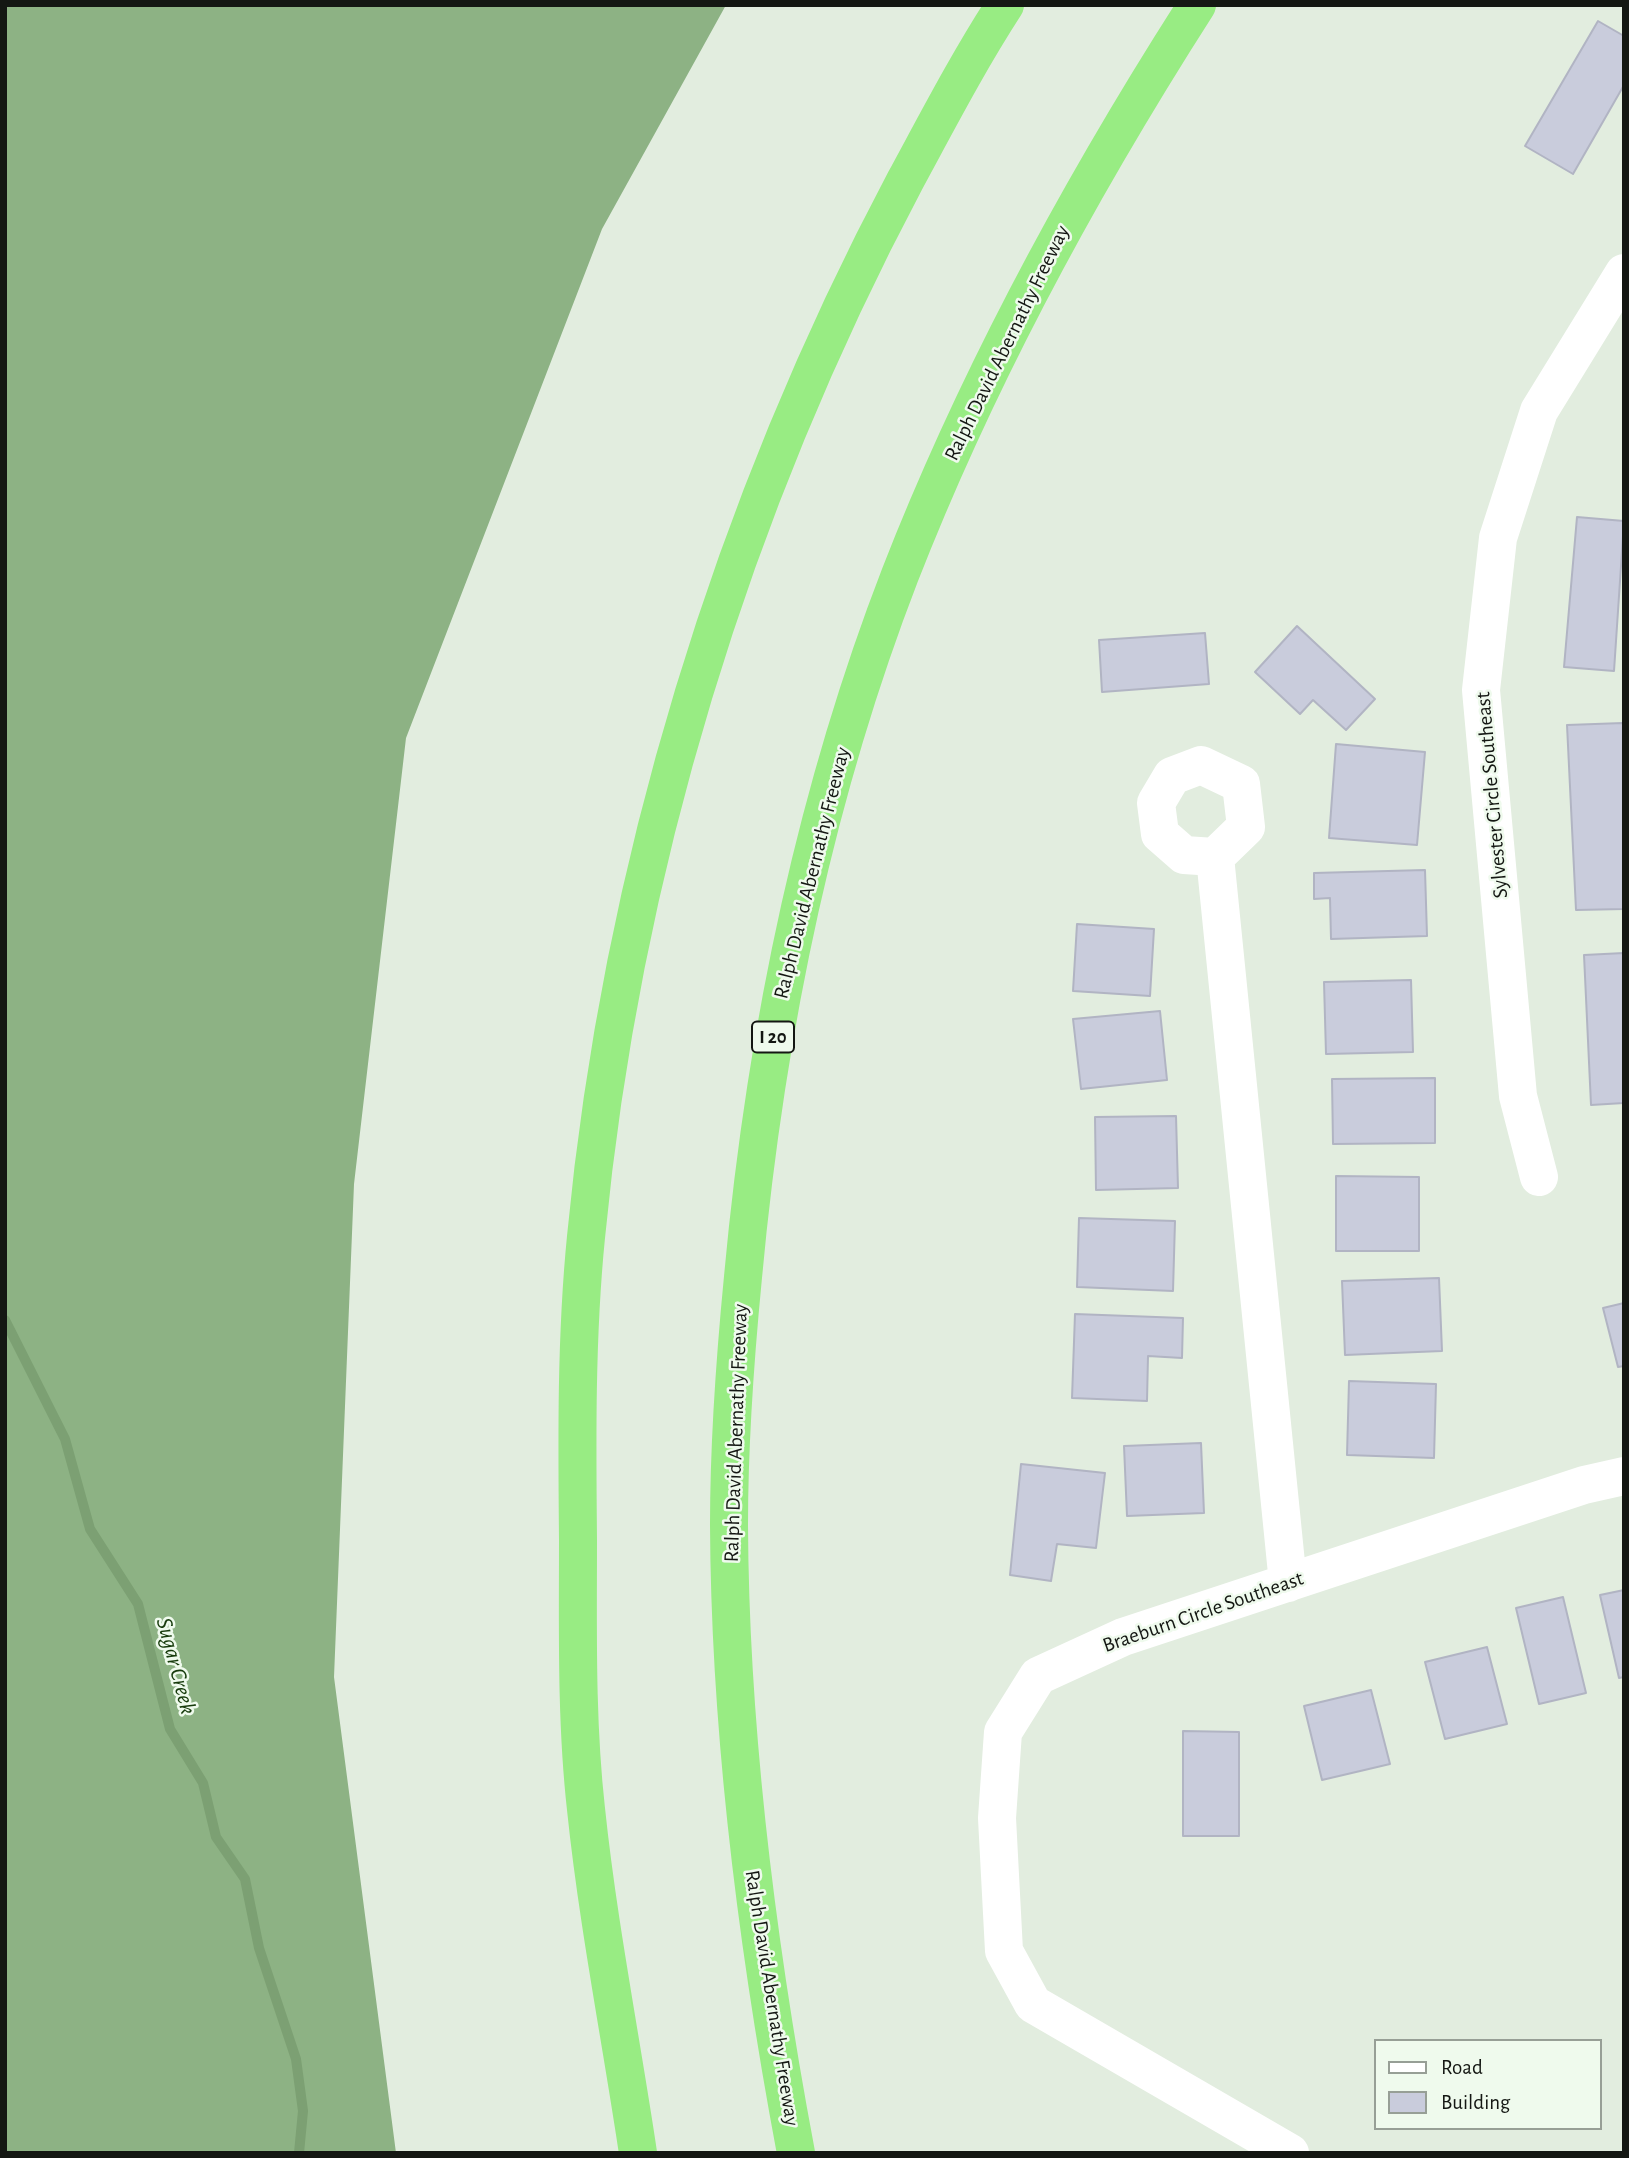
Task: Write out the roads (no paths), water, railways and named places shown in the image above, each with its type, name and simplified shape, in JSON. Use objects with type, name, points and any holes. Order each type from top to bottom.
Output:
[{"type":"highway","points":[[638,2153],[585,1807],[578,1647],[577,1428],[585,1239],[610,1058],[642,886],[679,741],[733,576],[789,427],[860,266],[931,132],[1005,5]]},
{"type":"highway","name":"Ralph David Abernathy Freeway","points":[[796,2153],[777,2050],[751,1869],[735,1690],[729,1522],[737,1345],[754,1158],[774,1026],[818,835],[853,709],[900,576],[971,407],[1047,256],[1131,107],[1197,5]]},
{"type":"street","name":"Sylvester Circle Southeast","points":[[1539,1177],[1518,1096],[1481,690],[1498,538],[1539,411],[1624,272]]},
{"type":"street","points":[[1215,857],[1287,1583]]},
{"type":"street","name":"Braeburn Circle Southeast","points":[[1290,2153],[1033,2004],[1004,1951],[997,1818],[1003,1732],[1038,1676],[1123,1637],[1584,1485],[1624,1476]]},
{"type":"waterway","name":"Sugar Creek","points":[[5,1320],[65,1439],[90,1529],[138,1604],[170,1729],[203,1783],[216,1837],[245,1879],[259,1948],[296,2059],[303,2111],[299,2153]]}]
